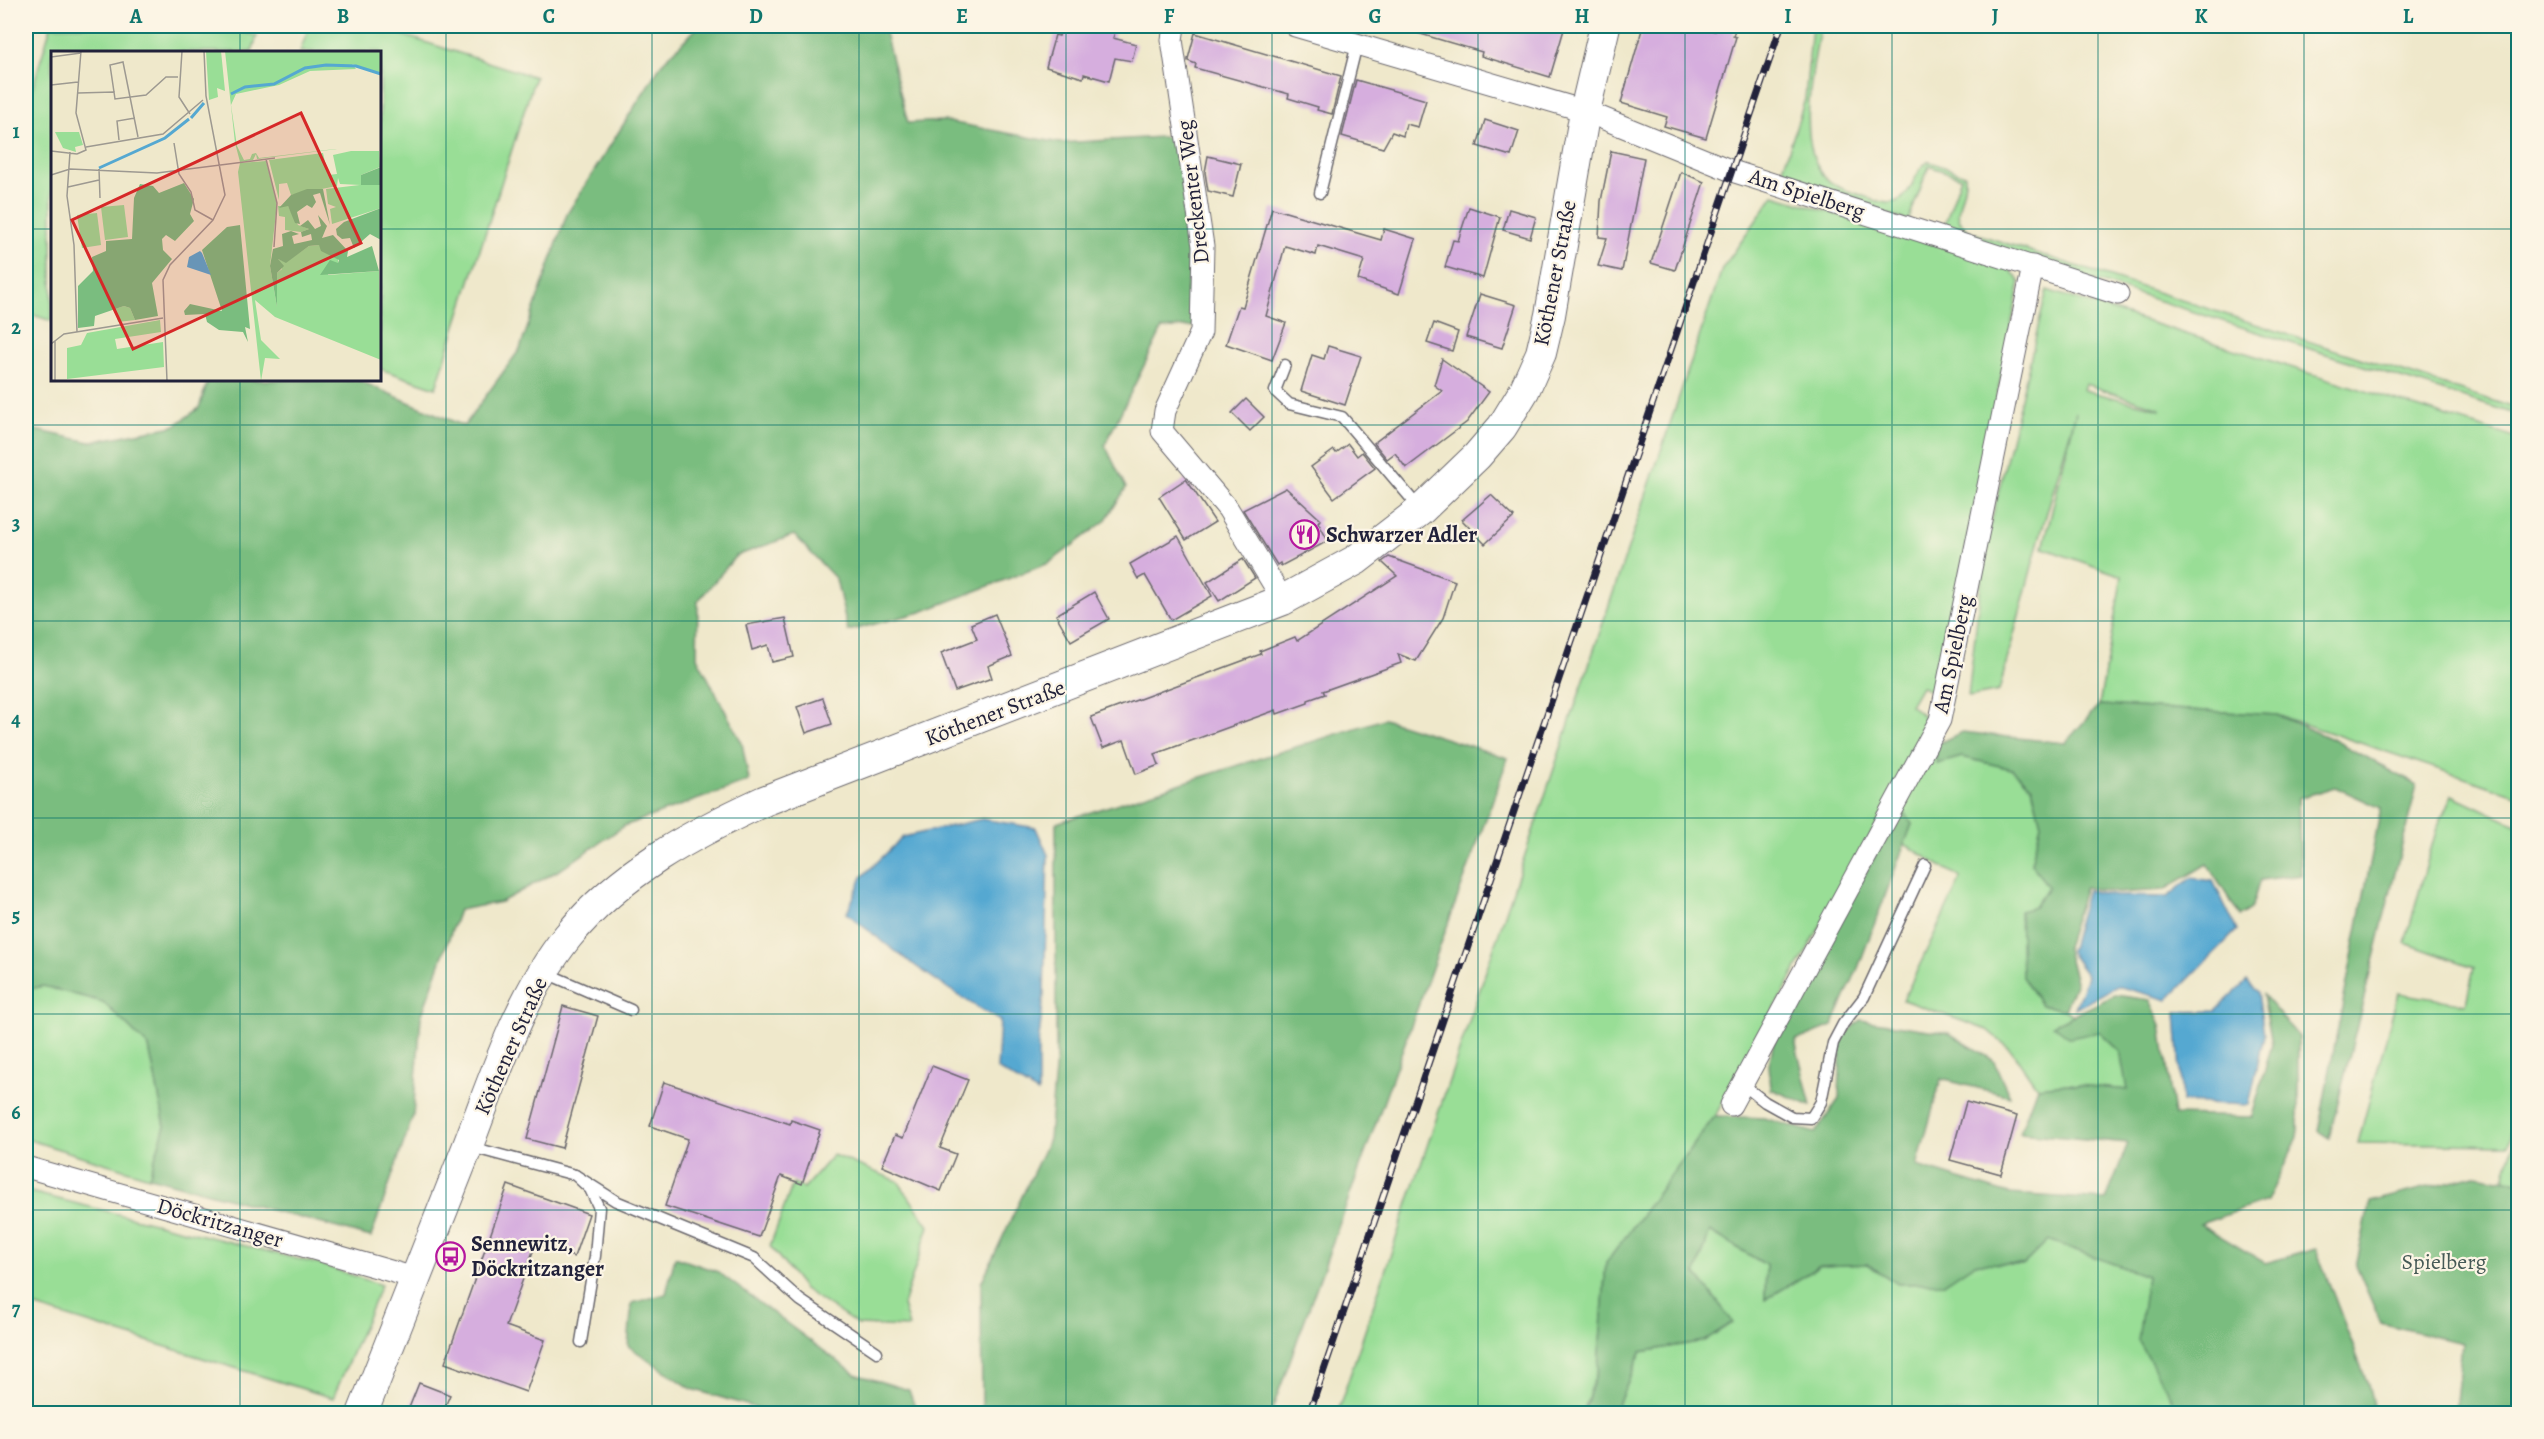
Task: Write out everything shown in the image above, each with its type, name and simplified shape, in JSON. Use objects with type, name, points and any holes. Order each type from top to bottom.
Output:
[{"type":"main road","name":"Köthener Straße","points":[[362,1413],[500,1060],[536,985],[568,936],[629,876],[699,831],[764,801],[1284,600],[1356,560],[1421,510],[1477,456],[1502,427],[1524,391],[1541,353],[1550,315],[1585,111],[1605,26]]},
{"type":"street","name":"Dreckenter Weg","points":[[1174,26],[1172,40],[1203,246],[1203,268],[1201,332],[1166,411],[1162,431],[1228,508],[1284,600]]},
{"type":"street","name":"Am Spielberg","points":[[1295,26],[1585,111],[1732,171],[2118,294]]},
{"type":"street","name":"Am Spielberg","points":[[1731,1105],[1940,720],[2033,266]]},
{"type":"street","name":"Döckritzanger","points":[[26,1167],[415,1278]]},
{"type":"lane","points":[[1320,193],[1357,44]]},
{"type":"lane","points":[[1285,365],[1275,391],[1289,404],[1342,417],[1421,510]]},
{"type":"lane","points":[[1742,1084],[1765,1102],[1792,1117],[1811,1118],[1821,1102],[1833,1043],[1843,1024],[1864,997],[1925,866]]},
{"type":"lane","points":[[544,973],[631,1010]]},
{"type":"lane","points":[[467,1147],[575,1175],[616,1201],[754,1258],[800,1300],[877,1352]]},
{"type":"lane","points":[[575,1175],[590,1190],[599,1208],[595,1256],[581,1342]]},
{"type":"green space","points":[[51,26],[222,26],[257,36],[252,51],[51,51],[51,321],[26,313],[26,109]]},
{"type":"green space","points":[[309,26],[374,26],[535,77],[436,388],[381,369],[381,51],[300,51]]},
{"type":"green space","points":[[699,26],[877,26],[884,29],[908,123],[944,121],[1060,143],[1179,136],[1195,238],[1196,326],[1162,329],[1105,445],[1126,488],[1105,521],[1049,563],[921,612],[848,631],[836,579],[794,535],[736,556],[698,601],[697,657],[742,743],[749,781],[624,826],[563,868],[501,902],[459,910],[421,1017],[413,1116],[371,1237],[149,1177],[165,1126],[149,1047],[103,1002],[43,986],[26,990],[26,428],[90,442],[174,426],[199,408],[208,381],[360,381],[464,426],[520,349],[567,214],[662,63]]},
{"type":"green space","points":[[1812,26],[1820,26],[1809,105],[1808,126],[1811,146],[1816,164],[1826,178],[1837,186],[1878,201],[1893,203],[1907,193],[1923,165],[1928,161],[1965,175],[1958,213],[1963,226],[1971,232],[2518,409],[2518,415],[1942,232],[1961,177],[1929,166],[1908,221],[1780,179],[1805,99]]},
{"type":"green space","points":[[1774,195],[2008,267],[2020,282],[1937,695],[1921,686],[1910,705],[1933,723],[1715,1116],[1606,1263],[1598,1368],[1583,1413],[1337,1414],[1722,269]]},
{"type":"green space","points":[[2047,290],[2518,439],[2518,796],[2277,715],[2099,705],[2122,576],[2043,548],[2076,412],[1999,691],[1968,697],[1985,548]],"holes":[[[2085,384],[2160,409],[2083,390]]]},
{"type":"green space","points":[[2099,705],[2277,715],[2334,740],[2417,785],[2329,1138],[2318,1131],[2381,808],[2335,787],[2298,798],[2301,875],[2260,880],[2251,909],[2240,916],[2207,864],[2164,890],[2117,893],[2085,887],[2066,947],[2076,981],[2065,1010],[2041,1005],[2022,977],[2020,911],[2034,907],[2048,887],[2031,863],[2041,824],[2032,787],[2012,769],[1962,757],[1937,764],[1935,745],[1962,732],[2065,743]]},
{"type":"green space","points":[[1384,719],[1508,758],[1271,1413],[982,1413],[981,1283],[1049,1139],[1056,1059],[1056,823]]},
{"type":"green space","points":[[1935,745],[1937,764],[1962,757],[2012,769],[2032,787],[2041,824],[2031,863],[2049,887],[2034,907],[2041,1005],[2065,1010],[2073,1015],[2054,1025],[2099,1032],[2120,1052],[2128,1090],[2068,1084],[2037,1087],[2012,1051],[1987,1030],[1903,1000],[1961,878],[1904,844],[1912,824],[1896,816]]},
{"type":"green space","points":[[2452,795],[2518,826],[2518,1105],[2508,1145],[2358,1143],[2398,993],[2466,1004],[2474,967],[2405,943],[2436,831]]},
{"type":"green space","points":[[1906,814],[1912,824],[1858,968],[1832,1026],[1795,1041],[1811,1106],[1771,1089],[1769,1064],[1774,1041],[1896,816]]},
{"type":"green space","points":[[43,986],[103,1002],[149,1047],[165,1126],[149,1177],[26,1139],[26,990]]},
{"type":"green space","points":[[2115,995],[2150,1000],[2161,1025],[2174,1115],[2252,1117],[2272,1044],[2263,995],[2298,1036],[2298,1137],[2267,1201],[2200,1224],[2265,1263],[2316,1249],[2368,1385],[2375,1413],[2188,1414],[2177,1408],[2138,1340],[2147,1276],[2048,1240],[2024,1264],[1975,1263],[1945,1283],[1898,1284],[1867,1264],[1820,1266],[1765,1300],[1766,1265],[1710,1231],[1696,1273],[1733,1322],[1704,1341],[1641,1352],[1614,1413],[1583,1414],[1598,1368],[1606,1263],[1715,1116],[1764,1118],[1815,1133],[1839,1099],[1841,1038],[1861,1020],[1949,1033],[1993,1060],[2010,1096],[1941,1079],[1917,1166],[2009,1194],[2106,1200],[2128,1143],[2020,1133],[2037,1087],[2068,1084],[2127,1090],[2120,1052],[2099,1032],[2070,1038],[2053,1025]]},
{"type":"green space","points":[[2518,1127],[2518,1182],[2504,1180]]},
{"type":"green space","points":[[833,1155],[898,1181],[929,1226],[903,1305],[909,1327],[858,1325],[804,1289],[770,1246],[793,1183],[804,1188]]},
{"type":"green space","name":"Spielberg","points":[[2475,1175],[2518,1182],[2518,1413],[2455,1413],[2462,1343],[2381,1323],[2356,1266],[2370,1202]]},
{"type":"green space","points":[[26,1191],[322,1265],[381,1285],[333,1398],[26,1304]]},
{"type":"green space","points":[[1710,1231],[1766,1265],[1765,1300],[1820,1266],[1867,1264],[1898,1284],[1945,1283],[1975,1263],[2024,1264],[2048,1240],[2147,1276],[2139,1340],[2177,1408],[2188,1413],[1614,1414],[1641,1352],[1704,1341],[1696,1273]]},
{"type":"green space","points":[[675,1257],[718,1272],[855,1374],[909,1390],[917,1413],[774,1413],[692,1389],[628,1346],[632,1303],[666,1294]]},
{"type":"water","points":[[982,819],[1036,828],[1048,855],[1044,995],[1038,1046],[1038,1093],[997,1069],[1000,1021],[921,970],[847,913],[862,877],[903,837]]},
{"type":"water","points":[[2191,878],[2213,881],[2237,930],[2168,1000],[2117,986],[2075,1009],[2087,976],[2070,952],[2087,890],[2115,896],[2167,897]]},
{"type":"water","points":[[2247,981],[2258,992],[2264,1035],[2249,1105],[2182,1102],[2176,1012],[2215,1011]]},
{"type":"building","points":[[1062,26],[1117,26],[1113,38],[1136,44],[1132,61],[1115,58],[1109,81],[1084,74],[1083,78],[1046,67],[1055,35],[1059,36]]},
{"type":"building","points":[[1408,26],[1565,26],[1550,77],[1481,56],[1482,52],[1407,30]]},
{"type":"building","points":[[1643,26],[1696,26],[1715,31],[1717,26],[1736,26],[1733,36],[1736,37],[1706,138],[1664,126],[1667,117],[1621,103]]},
{"type":"building","points":[[1195,33],[1341,76],[1332,114],[1288,98],[1289,94],[1195,68],[1196,64],[1188,59]]},
{"type":"building","points":[[1356,80],[1426,100],[1418,127],[1406,124],[1403,136],[1392,132],[1383,148],[1342,136]]},
{"type":"building","points":[[1485,120],[1519,131],[1511,156],[1477,146]]},
{"type":"building","points":[[1611,151],[1644,158],[1622,271],[1598,266],[1607,238],[1599,237],[1601,201]]},
{"type":"building","points":[[1208,156],[1241,164],[1233,197],[1208,191],[1205,172]]},
{"type":"building","points":[[1681,172],[1704,182],[1675,270],[1651,263]]},
{"type":"building","points":[[1469,207],[1500,217],[1483,278],[1445,267],[1453,240],[1458,241]]},
{"type":"building","points":[[1272,208],[1381,240],[1384,229],[1416,239],[1399,294],[1358,280],[1364,260],[1318,246],[1316,255],[1285,246],[1266,316],[1286,323],[1272,360],[1226,344],[1239,306],[1243,307]]},
{"type":"building","points":[[1509,209],[1536,217],[1530,238],[1503,230]]},
{"type":"building","points":[[1480,294],[1516,305],[1502,348],[1466,337]]},
{"type":"building","points":[[1434,323],[1458,332],[1452,351],[1427,343]]},
{"type":"building","points":[[1328,346],[1361,356],[1345,405],[1301,391],[1312,355],[1324,359]]},
{"type":"building","points":[[1442,359],[1489,392],[1467,422],[1406,468],[1395,453],[1387,459],[1374,443],[1442,391],[1434,385]]},
{"type":"building","points":[[1246,399],[1264,417],[1250,431],[1232,413]]},
{"type":"building","points":[[1348,444],[1357,456],[1362,452],[1375,468],[1334,498],[1311,467],[1334,450],[1336,453]]},
{"type":"building","points":[[1186,479],[1215,522],[1186,540],[1159,497]]},
{"type":"building","points":[[1286,488],[1321,520],[1318,522],[1328,541],[1281,566],[1280,563],[1277,565],[1243,510]]},
{"type":"building","points":[[1491,495],[1514,517],[1485,544],[1462,520]]},
{"type":"building","points":[[1178,536],[1212,596],[1171,620],[1145,575],[1138,579],[1130,564]]},
{"type":"building","points":[[1389,557],[1455,581],[1443,618],[1416,661],[1398,654],[1401,663],[1323,691],[1325,694],[1308,700],[1308,703],[1277,714],[1276,710],[1155,754],[1159,765],[1136,774],[1124,740],[1103,748],[1091,717],[1261,654],[1260,651],[1295,637],[1297,641],[1397,576],[1382,562]]},
{"type":"building","points":[[1243,559],[1255,578],[1219,601],[1207,582]]},
{"type":"building","points":[[1094,592],[1109,619],[1071,641],[1056,615]]},
{"type":"building","points":[[995,614],[1012,656],[988,666],[992,678],[955,691],[941,653],[977,639],[971,624]]},
{"type":"building","points":[[785,618],[794,657],[772,662],[768,645],[752,650],[746,625]]},
{"type":"building","points":[[823,698],[832,724],[806,733],[797,707]]},
{"type":"building","points":[[563,1006],[598,1016],[562,1148],[527,1139]]},
{"type":"building","points":[[932,1066],[968,1080],[940,1148],[956,1154],[941,1191],[882,1166],[895,1135],[903,1138]]},
{"type":"building","points":[[664,1082],[790,1124],[791,1120],[820,1130],[802,1184],[781,1176],[759,1237],[665,1206],[688,1139],[650,1126]]},
{"type":"building","points":[[1966,1102],[2017,1116],[2001,1174],[1950,1160]]},
{"type":"building","points":[[508,1185],[589,1214],[574,1257],[536,1243],[506,1326],[545,1340],[526,1392],[445,1363]]},
{"type":"building","points":[[419,1383],[450,1395],[442,1413],[407,1413]]},
{"type":"railway","points":[[1309,1414],[1781,26]]},
{"type":"place","name":"Schwarzer Adler","points":[[1305,535]]},
{"type":"place","name":"Sennewitz, Döckritzanger","points":[[450,1257]]}]
